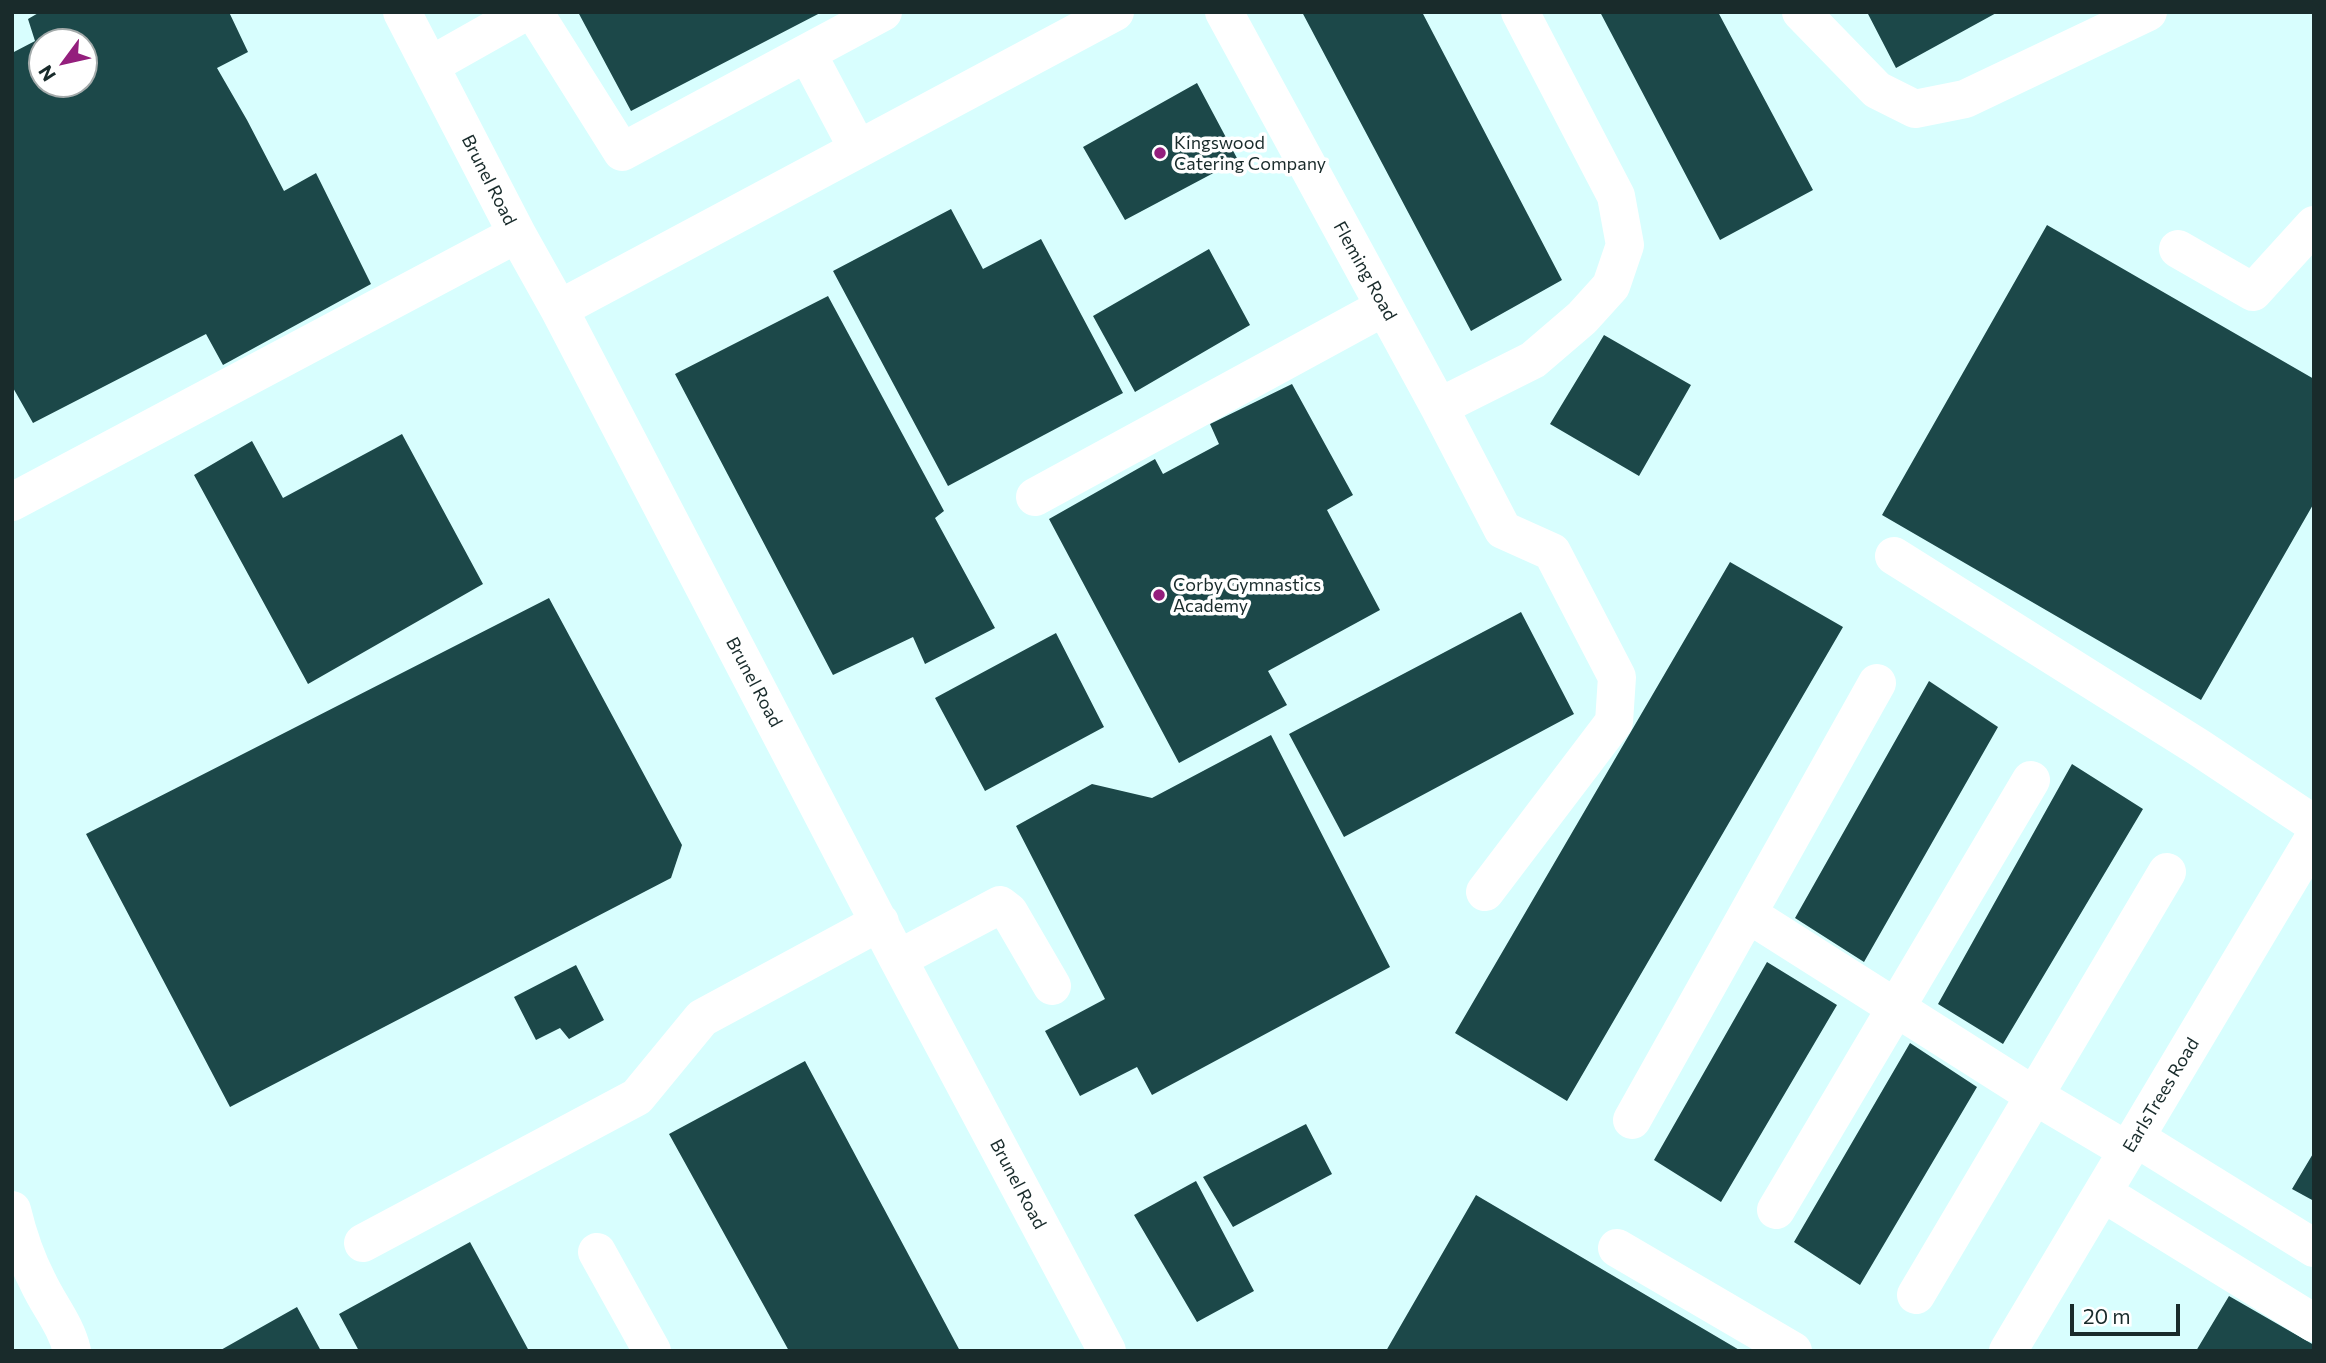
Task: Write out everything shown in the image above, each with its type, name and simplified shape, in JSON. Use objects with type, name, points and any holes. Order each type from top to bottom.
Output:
[{"type":"street","name":"Brunel Road","points":[[402,12],[898,959],[1107,1351]]},
{"type":"street","points":[[431,65],[526,12]]},
{"type":"street","points":[[534,12],[622,152],[883,12]]},
{"type":"street","points":[[559,309],[1115,12]]},
{"type":"street","name":"Fleming Road","points":[[1224,12],[1503,530],[1552,552],[1618,677],[1614,722],[1486,892]]},
{"type":"street","points":[[1439,407],[1533,360],[1582,318],[1611,286],[1625,245],[1616,196],[1520,12]]},
{"type":"street","points":[[1801,12],[1877,90],[1915,109],[1965,99],[2148,12]]},
{"type":"street","points":[[807,53],[858,149]]},
{"type":"street","points":[[2178,250],[2253,292],[2314,225]]},
{"type":"street","points":[[12,502],[517,234]]},
{"type":"street","points":[[1035,497],[1384,307]]},
{"type":"street","points":[[1894,556],[2198,747],[2314,824]]},
{"type":"street","points":[[1632,1120],[1877,683]]},
{"type":"street","points":[[1776,1210],[2031,780]]},
{"type":"street","name":"EarlsTrees Road","points":[[2008,1351],[2314,838]]},
{"type":"street","points":[[1916,1295],[2167,872]]},
{"type":"street","points":[[898,959],[1000,905],[1009,912],[1052,986]]},
{"type":"street","points":[[1748,914],[2035,1096],[2132,1144],[2314,1248]]},
{"type":"street","points":[[363,1244],[637,1097],[702,1018],[880,922]]},
{"type":"street","points":[[2103,1193],[2314,1323]]},
{"type":"street","points":[[12,1210],[20,1254],[68,1334],[72,1351]]},
{"type":"street","points":[[1617,1248],[1793,1351]]},
{"type":"street","points":[[597,1252],[652,1351]]},
{"type":"building","points":[[40,12],[229,12],[248,52],[217,68],[284,191],[316,173],[371,284],[223,365],[206,334],[33,423],[12,386],[12,53],[28,45],[28,98],[98,98],[98,28],[31,28],[28,19]]},
{"type":"building","points":[[578,12],[822,12],[631,111]]},
{"type":"building","points":[[1302,12],[1422,12],[1562,280],[1471,331]]},
{"type":"building","points":[[1600,12],[1718,12],[1813,190],[1720,240]]},
{"type":"building","points":[[1867,12],[1998,12],[1896,68]]},
{"type":"building","name":"Kingswood Catering Company","points":[[1197,83],[1238,160],[1125,220],[1083,147]]},
{"type":"building","points":[[951,209],[983,269],[1041,239],[1123,393],[948,486],[833,271]]},
{"type":"building","points":[[2047,225],[2314,379],[2314,503],[2201,700],[1882,515]]},
{"type":"building","points":[[1209,249],[1250,325],[1135,392],[1093,316]]},
{"type":"building","points":[[828,296],[944,511],[935,518],[995,628],[925,664],[913,637],[833,675],[675,374]]},
{"type":"building","points":[[1604,335],[1691,385],[1639,476],[1550,424]]},
{"type":"building","points":[[1292,384],[1353,495],[1327,510],[1380,610],[1268,671],[1287,705],[1179,763],[1049,519],[1155,459],[1163,474],[1219,444],[1210,424]]},
{"type":"building","points":[[402,434],[483,584],[308,684],[194,475],[252,441],[283,498]]},
{"type":"building","points":[[1730,562],[1843,627],[1567,1101],[1455,1033]]},
{"type":"building","points":[[549,598],[682,845],[671,878],[230,1107],[86,834]]},
{"type":"building","points":[[1521,612],[1574,714],[1344,837],[1289,734]]},
{"type":"building","points":[[1056,633],[1104,727],[985,791],[935,698]]},
{"type":"building","points":[[1929,681],[1998,727],[1864,962],[1795,918]]},
{"type":"building","points":[[1271,735],[1390,967],[1152,1095],[1137,1067],[1080,1096],[1045,1031],[1105,999],[1016,826],[1092,784],[1152,798]]},
{"type":"building","points":[[2072,764],[2143,809],[2003,1044],[1938,1004]]},
{"type":"building","points":[[1767,962],[1837,1005],[1721,1202],[1654,1160]]},
{"type":"building","points":[[576,965],[604,1020],[569,1039],[560,1028],[536,1040],[514,997]]},
{"type":"building","points":[[1910,1043],[1977,1087],[1860,1285],[1794,1242]]},
{"type":"building","points":[[805,1061],[960,1351],[789,1351],[669,1134]]},
{"type":"building","points":[[1306,1124],[1332,1174],[1233,1227],[1203,1177]]},
{"type":"building","points":[[2314,1152],[2314,1201],[2292,1189]]},
{"type":"building","points":[[1196,1181],[1254,1291],[1197,1322],[1134,1215]]},
{"type":"building","points":[[1476,1195],[1741,1351],[1386,1351]]},
{"type":"building","points":[[470,1242],[529,1351],[359,1351],[339,1314]]},
{"type":"building","points":[[2229,1296],[2314,1345],[2314,1351],[2196,1351]]},
{"type":"building","points":[[297,1307],[321,1351],[219,1351]]},
{"type":"place","name":"Kingswood Catering Company","points":[[1160,153]]},
{"type":"place","name":"Corby Gymnastics Academy","points":[[1159,595]]}]
